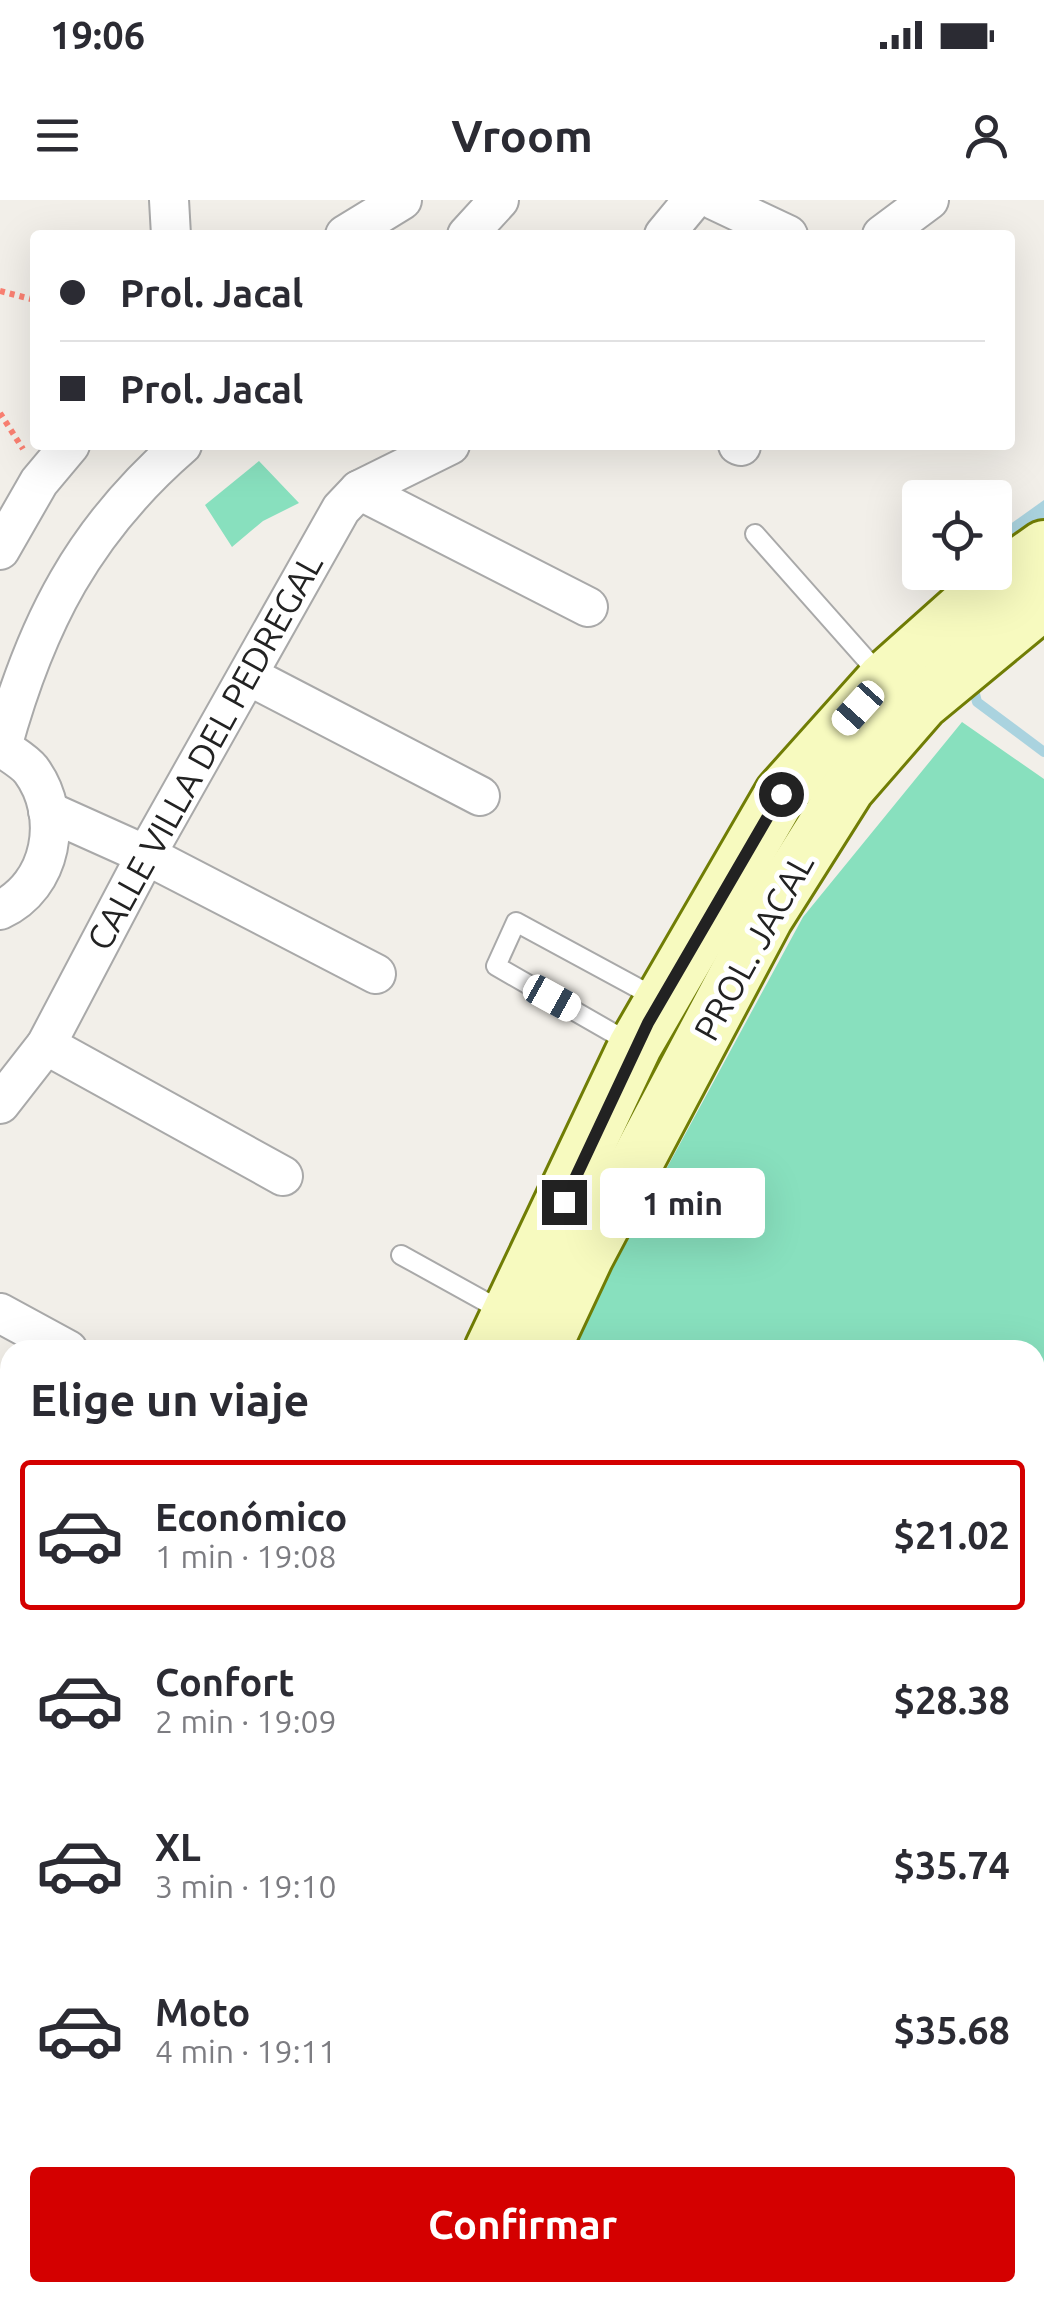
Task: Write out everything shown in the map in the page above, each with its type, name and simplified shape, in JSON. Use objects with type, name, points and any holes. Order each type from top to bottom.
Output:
[{"type":"street","points":[[169,200],[172,230]]},
{"type":"street","points":[[353,230],[402,200]]},
{"type":"street","points":[[471,230],[500,200]]},
{"type":"street","points":[[668,230],[692,200]]},
{"type":"street","points":[[714,200],[777,230]]},
{"type":"street","points":[[889,230],[929,200]]},
{"type":"street","points":[[0,550],[39,482],[66,450]]},
{"type":"street","points":[[0,910],[14,904],[40,875],[51,840],[48,812],[31,770],[1,747],[22,675],[70,572],[143,479],[176,450]]},
{"type":"street","name":"CALLE VILLA DEL PEDREGAL","points":[[0,1104],[46,1045],[146,855],[328,529],[359,490],[440,450]]},
{"type":"street","points":[[359,490],[588,607]]},
{"type":"street","name":"PROL. JACAL","points":[[568,1244],[636,1046],[781,794],[883,680],[986,588],[1044,547]]},
{"type":"street","name":"PROL. JACAL","points":[[514,1338],[848,788],[922,704],[1044,602]]},
{"type":"street","points":[[248,676],[480,796]]},
{"type":"street","points":[[48,812],[146,855],[376,974]]},
{"type":"street","points":[[46,1045],[282,1176]]},
{"type":"street","points":[[0,1313],[50,1340]]},
{"type":"lane","points":[[755,534],[883,680]]},
{"type":"lane","points":[[636,1046],[496,966],[516,922],[660,1000]]},
{"type":"lane","points":[[401,1256],[514,1338]]},
{"type":"path","points":[[0,291],[30,299]]},
{"type":"green space","points":[[259,461],[299,503],[263,521],[232,547],[205,505]]},
{"type":"green space","points":[[962,722],[1044,779],[1044,1340],[574,1339],[803,917]]},
{"type":"water","points":[[1044,500],[1044,528],[1012,546],[1012,523]]},
{"type":"waterway","points":[[972,682],[977,702],[1044,752]]},
{"type":"route","points":[[564,1202],[660,1000],[781,794]]}]
